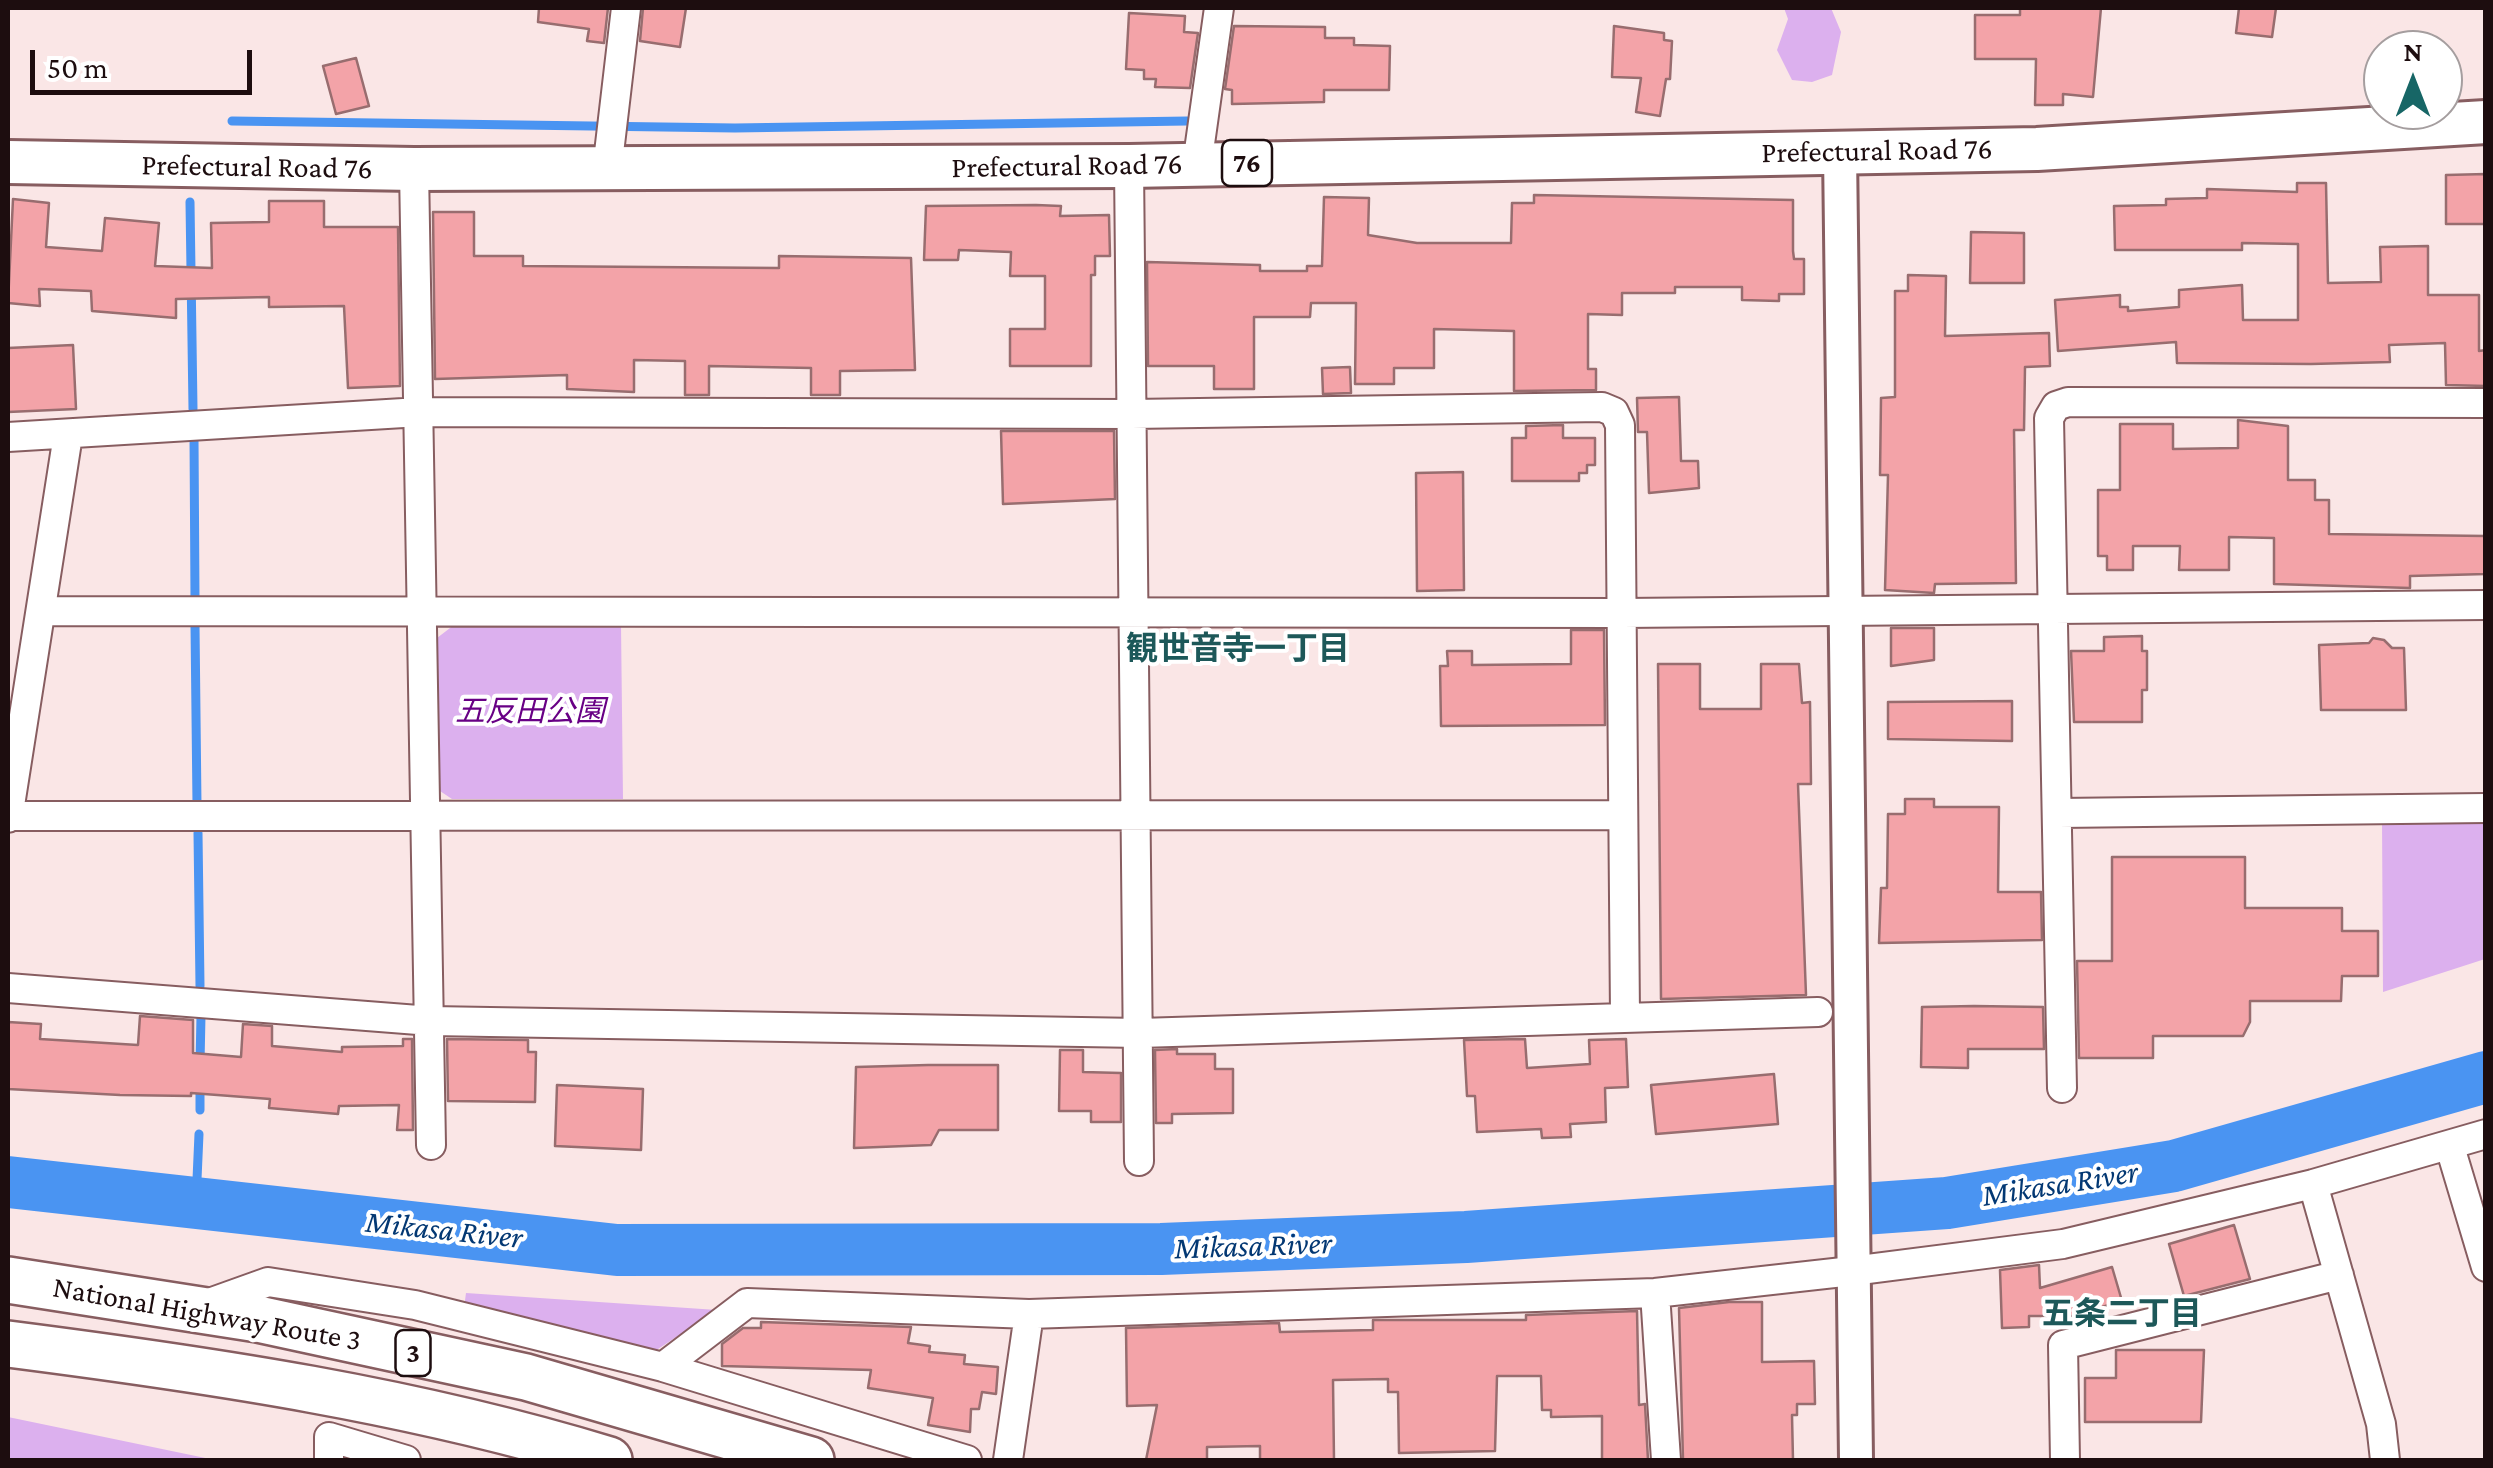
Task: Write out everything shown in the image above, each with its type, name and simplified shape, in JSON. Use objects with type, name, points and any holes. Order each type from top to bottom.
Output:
[{"type":"highway","name":"National Highway Route 3","points":[[8,1280],[193,1309],[526,1378],[811,1460]]},
{"type":"highway","name":"National Highway Route 3","points":[[8,1344],[350,1396],[511,1430],[609,1460]]},
{"type":"main road","name":"Prefectural Road 76","points":[[8,162],[414,169],[609,140],[1129,166],[1197,165],[2036,149],[2486,122]]},
{"type":"street","points":[[609,140],[626,8]]},
{"type":"street","points":[[1197,165],[1220,8]]},
{"type":"street","points":[[1840,152],[1856,1460]]},
{"type":"street","points":[[1129,166],[1139,1161]]},
{"type":"street","points":[[414,169],[432,1021],[431,1144]]},
{"type":"street","points":[[2062,1088],[2049,418],[2056,406],[2068,402],[2486,403]]},
{"type":"street","points":[[8,437],[420,412],[1132,414],[1602,407],[1614,412],[1620,425],[1625,1016]]},
{"type":"street","points":[[68,435],[8,817],[1622,815]]},
{"type":"street","points":[[42,611],[1622,613],[2486,604]]},
{"type":"street","points":[[2059,813],[2486,808]]},
{"type":"street","points":[[8,988],[432,1021],[1140,1033],[1818,1012]]},
{"type":"street","points":[[663,1366],[748,1303],[1029,1314],[1655,1293],[2063,1244],[2313,1184],[2486,1134]]},
{"type":"street","points":[[2450,1146],[2486,1266]]},
{"type":"street","points":[[2313,1184],[2381,1424],[2385,1460]]},
{"type":"street","points":[[2066,1460],[2063,1346],[2339,1275]]},
{"type":"street","points":[[193,1309],[268,1282],[416,1305],[663,1366],[967,1460]]},
{"type":"street","points":[[1655,1293],[1666,1460]]},
{"type":"street","points":[[1008,1460],[1029,1314]]},
{"type":"street","points":[[329,1460],[328,1437],[406,1460]]},
{"type":"green space","points":[[1784,8],[1831,8],[1841,32],[1832,75],[1812,82],[1792,80],[1777,50],[1788,19]]},
{"type":"green space","name":"五反田公園","points":[[454,625],[621,625],[623,799],[452,799],[437,789],[437,638]]},
{"type":"green space","points":[[2485,817],[2485,959],[2383,992],[2382,819]]},
{"type":"green space","points":[[466,1293],[717,1310],[655,1351],[464,1308]]},
{"type":"green space","points":[[8,1417],[215,1460],[8,1460]]},
{"type":"building","points":[[539,8],[608,8],[604,43],[587,41],[589,29],[538,22]]},
{"type":"building","points":[[643,8],[686,8],[680,47],[640,41]]},
{"type":"building","points":[[2020,8],[2101,8],[2093,97],[2063,94],[2063,105],[2035,105],[2036,59],[1975,59],[1975,15],[2020,15]]},
{"type":"building","points":[[2239,8],[2276,8],[2272,37],[2236,33]]},
{"type":"building","points":[[1129,13],[1185,16],[1184,32],[1198,33],[1190,88],[1155,87],[1156,79],[1144,79],[1144,70],[1126,69]]},
{"type":"building","points":[[1234,26],[1325,27],[1325,38],[1354,38],[1354,45],[1390,46],[1389,90],[1324,90],[1324,102],[1232,104],[1232,90],[1225,89]]},
{"type":"building","points":[[1614,26],[1664,33],[1664,40],[1672,41],[1670,79],[1666,79],[1660,116],[1636,112],[1641,78],[1612,77]]},
{"type":"building","points":[[356,58],[369,106],[336,114],[323,66]]},
{"type":"building","points":[[2486,174],[2486,224],[2446,224],[2446,175]]},
{"type":"building","points":[[2297,183],[2326,183],[2328,283],[2381,282],[2380,247],[2428,246],[2428,295],[2479,295],[2479,351],[2486,350],[2486,386],[2446,385],[2445,343],[2389,345],[2390,362],[2311,364],[2177,363],[2176,342],[2058,351],[2055,300],[2120,295],[2120,307],[2128,307],[2128,311],[2179,307],[2179,290],[2242,285],[2243,320],[2298,320],[2298,244],[2242,243],[2242,250],[2115,250],[2114,206],[2166,205],[2166,199],[2207,198],[2207,189],[2297,192]]},
{"type":"building","points":[[1534,195],[1793,200],[1793,251],[1794,259],[1804,259],[1804,294],[1779,294],[1779,301],[1742,300],[1742,287],[1675,287],[1675,293],[1622,293],[1622,315],[1588,314],[1588,369],[1596,369],[1596,390],[1514,391],[1514,331],[1434,329],[1434,368],[1394,368],[1394,384],[1355,384],[1356,303],[1311,303],[1310,317],[1254,317],[1254,389],[1214,389],[1214,366],[1148,366],[1147,262],[1260,265],[1260,271],[1307,271],[1307,266],[1322,266],[1324,197],[1369,198],[1368,235],[1417,243],[1511,243],[1512,203],[1534,203]]},
{"type":"building","points":[[13,199],[49,203],[46,247],[102,251],[105,218],[159,223],[155,266],[212,268],[211,223],[269,222],[269,201],[324,201],[324,227],[398,227],[400,386],[348,388],[344,306],[269,307],[269,297],[176,299],[176,318],[92,311],[91,291],[39,289],[40,306],[8,303]]},
{"type":"building","points":[[926,206],[1061,206],[1060,216],[1109,215],[1110,256],[1095,256],[1095,275],[1091,275],[1091,366],[1010,366],[1010,329],[1045,329],[1045,276],[1010,276],[1011,252],[959,250],[958,260],[924,260]]},
{"type":"building","points":[[433,212],[474,212],[474,256],[523,256],[523,266],[779,268],[779,256],[911,258],[915,370],[840,371],[840,395],[811,395],[811,368],[709,366],[709,395],[685,395],[685,361],[634,360],[634,392],[567,389],[567,375],[435,379]]},
{"type":"building","points":[[1971,232],[2024,233],[2024,283],[1970,283]]},
{"type":"building","points":[[1908,275],[1946,276],[1945,336],[2049,333],[2050,366],[2025,367],[2024,430],[2014,430],[2016,583],[1935,584],[1934,593],[1885,590],[1888,475],[1880,475],[1881,398],[1895,397],[1895,291],[1908,291]]},
{"type":"building","points":[[73,345],[76,409],[8,412],[8,348]]},
{"type":"building","points":[[1350,367],[1351,393],[1323,394],[1322,368]]},
{"type":"building","points":[[1679,397],[1681,461],[1698,461],[1699,488],[1649,493],[1647,432],[1638,432],[1637,398]]},
{"type":"building","points":[[2238,420],[2288,426],[2288,480],[2315,480],[2315,500],[2329,500],[2329,534],[2486,536],[2486,574],[2410,576],[2410,588],[2274,584],[2274,538],[2229,537],[2229,570],[2179,570],[2180,546],[2133,546],[2133,570],[2107,570],[2107,556],[2098,556],[2098,490],[2120,490],[2120,424],[2173,424],[2173,449],[2238,448]]},
{"type":"building","points":[[1563,425],[1563,438],[1595,438],[1595,465],[1587,465],[1587,473],[1579,473],[1579,481],[1512,481],[1512,438],[1526,438],[1526,426]]},
{"type":"building","points":[[1001,431],[1114,431],[1115,499],[1003,504]]},
{"type":"building","points":[[1463,472],[1464,590],[1417,591],[1416,473]]},
{"type":"building","points":[[1891,628],[1934,628],[1934,660],[1891,666]]},
{"type":"building","points":[[1571,630],[1604,630],[1605,725],[1441,726],[1440,666],[1448,666],[1447,651],[1472,651],[1472,665],[1571,664]]},
{"type":"building","points":[[2142,636],[2142,651],[2147,651],[2147,690],[2142,690],[2142,722],[2074,722],[2071,651],[2104,651],[2104,637]]},
{"type":"building","points":[[2373,638],[2384,640],[2392,648],[2404,648],[2406,710],[2321,710],[2319,645],[2369,643]]},
{"type":"building","points":[[1658,664],[1700,664],[1700,709],[1761,709],[1761,664],[1799,664],[1802,703],[1810,702],[1811,784],[1798,784],[1806,995],[1661,999]]},
{"type":"building","points":[[2012,701],[2012,741],[1888,739],[1888,702]]},
{"type":"building","points":[[1905,799],[1934,799],[1934,807],[1999,807],[1998,892],[2041,892],[2042,940],[1879,943],[1881,888],[1887,888],[1888,814],[1905,814]]},
{"type":"building","points":[[2112,857],[2245,857],[2245,908],[2342,908],[2342,931],[2378,931],[2378,976],[2342,976],[2341,1001],[2250,1001],[2250,1022],[2243,1036],[2153,1036],[2153,1058],[2079,1058],[2077,961],[2112,961]]},
{"type":"building","points":[[1922,1007],[2043,1007],[2044,1049],[1968,1049],[1968,1068],[1921,1067]]},
{"type":"building","points":[[140,1016],[193,1020],[193,1053],[241,1057],[243,1024],[272,1026],[272,1046],[342,1052],[342,1047],[403,1046],[403,1039],[412,1039],[413,1130],[397,1130],[399,1105],[339,1106],[338,1114],[269,1108],[270,1099],[191,1093],[120,1095],[8,1089],[8,1022],[41,1024],[40,1039],[138,1045]]},
{"type":"building","points":[[447,1039],[528,1040],[528,1052],[536,1052],[535,1102],[448,1101]]},
{"type":"building","points":[[1525,1039],[1527,1068],[1590,1064],[1589,1040],[1626,1039],[1628,1087],[1605,1088],[1606,1122],[1570,1124],[1571,1137],[1542,1138],[1541,1129],[1477,1132],[1475,1096],[1467,1096],[1464,1040]]},
{"type":"building","points":[[1177,1049],[1177,1054],[1215,1054],[1215,1069],[1233,1069],[1233,1113],[1172,1114],[1172,1123],[1156,1123],[1155,1050]]},
{"type":"building","points":[[1060,1050],[1083,1050],[1083,1072],[1121,1073],[1121,1122],[1091,1122],[1091,1111],[1059,1111]]},
{"type":"building","points":[[998,1065],[998,1130],[939,1130],[931,1145],[854,1148],[856,1067]]},
{"type":"building","points":[[1774,1074],[1778,1124],[1656,1134],[1651,1085]]},
{"type":"building","points":[[557,1085],[643,1089],[641,1150],[555,1146]]},
{"type":"building","points":[[2234,1225],[2250,1279],[2184,1296],[2169,1244]]},
{"type":"building","points":[[2039,1265],[2040,1288],[2112,1267],[2122,1301],[2072,1316],[2029,1316],[2029,1327],[2002,1328],[2000,1270]]},
{"type":"building","points":[[1762,1302],[1762,1362],[1814,1361],[1815,1404],[1797,1404],[1797,1415],[1792,1415],[1793,1460],[1683,1460],[1679,1308]]},
{"type":"building","points":[[1637,1311],[1639,1405],[1645,1404],[1648,1460],[1602,1460],[1602,1416],[1551,1417],[1551,1410],[1542,1410],[1541,1376],[1497,1376],[1495,1451],[1399,1453],[1398,1392],[1388,1392],[1388,1379],[1333,1380],[1334,1460],[1260,1460],[1260,1446],[1207,1447],[1207,1460],[1146,1460],[1157,1405],[1127,1406],[1126,1328],[1279,1323],[1280,1332],[1373,1330],[1373,1320],[1526,1320],[1526,1315]]},
{"type":"building","points":[[761,1322],[911,1327],[908,1343],[930,1346],[929,1352],[965,1355],[964,1364],[998,1367],[996,1394],[982,1392],[979,1409],[971,1409],[970,1432],[928,1425],[933,1398],[868,1388],[871,1370],[722,1366],[722,1344],[743,1328],[761,1328]]},
{"type":"building","points":[[2116,1350],[2204,1350],[2201,1422],[2085,1422],[2085,1378],[2116,1378]]},
{"type":"waterway","points":[[232,121],[735,128],[1187,121]]},
{"type":"waterway","points":[[190,202],[193,409]]},
{"type":"waterway","points":[[194,437],[195,599]]},
{"type":"waterway","points":[[195,625],[197,805]]},
{"type":"waterway","points":[[198,833],[200,986]]},
{"type":"waterway","points":[[200,1063],[201,1016]]},
{"type":"waterway","name":"Mikasa River","points":[[8,1182],[617,1250],[1161,1249],[1466,1237],[1947,1203],[2174,1166],[2486,1077]]},
{"type":"waterway","points":[[200,1084],[200,1110]]},
{"type":"waterway","points":[[196,1202],[199,1134]]},
{"type":"district","name":"観世音寺一丁目","points":[[1238,649]]},
{"type":"district","name":"五条二丁目","points":[[2122,1314]]}]
